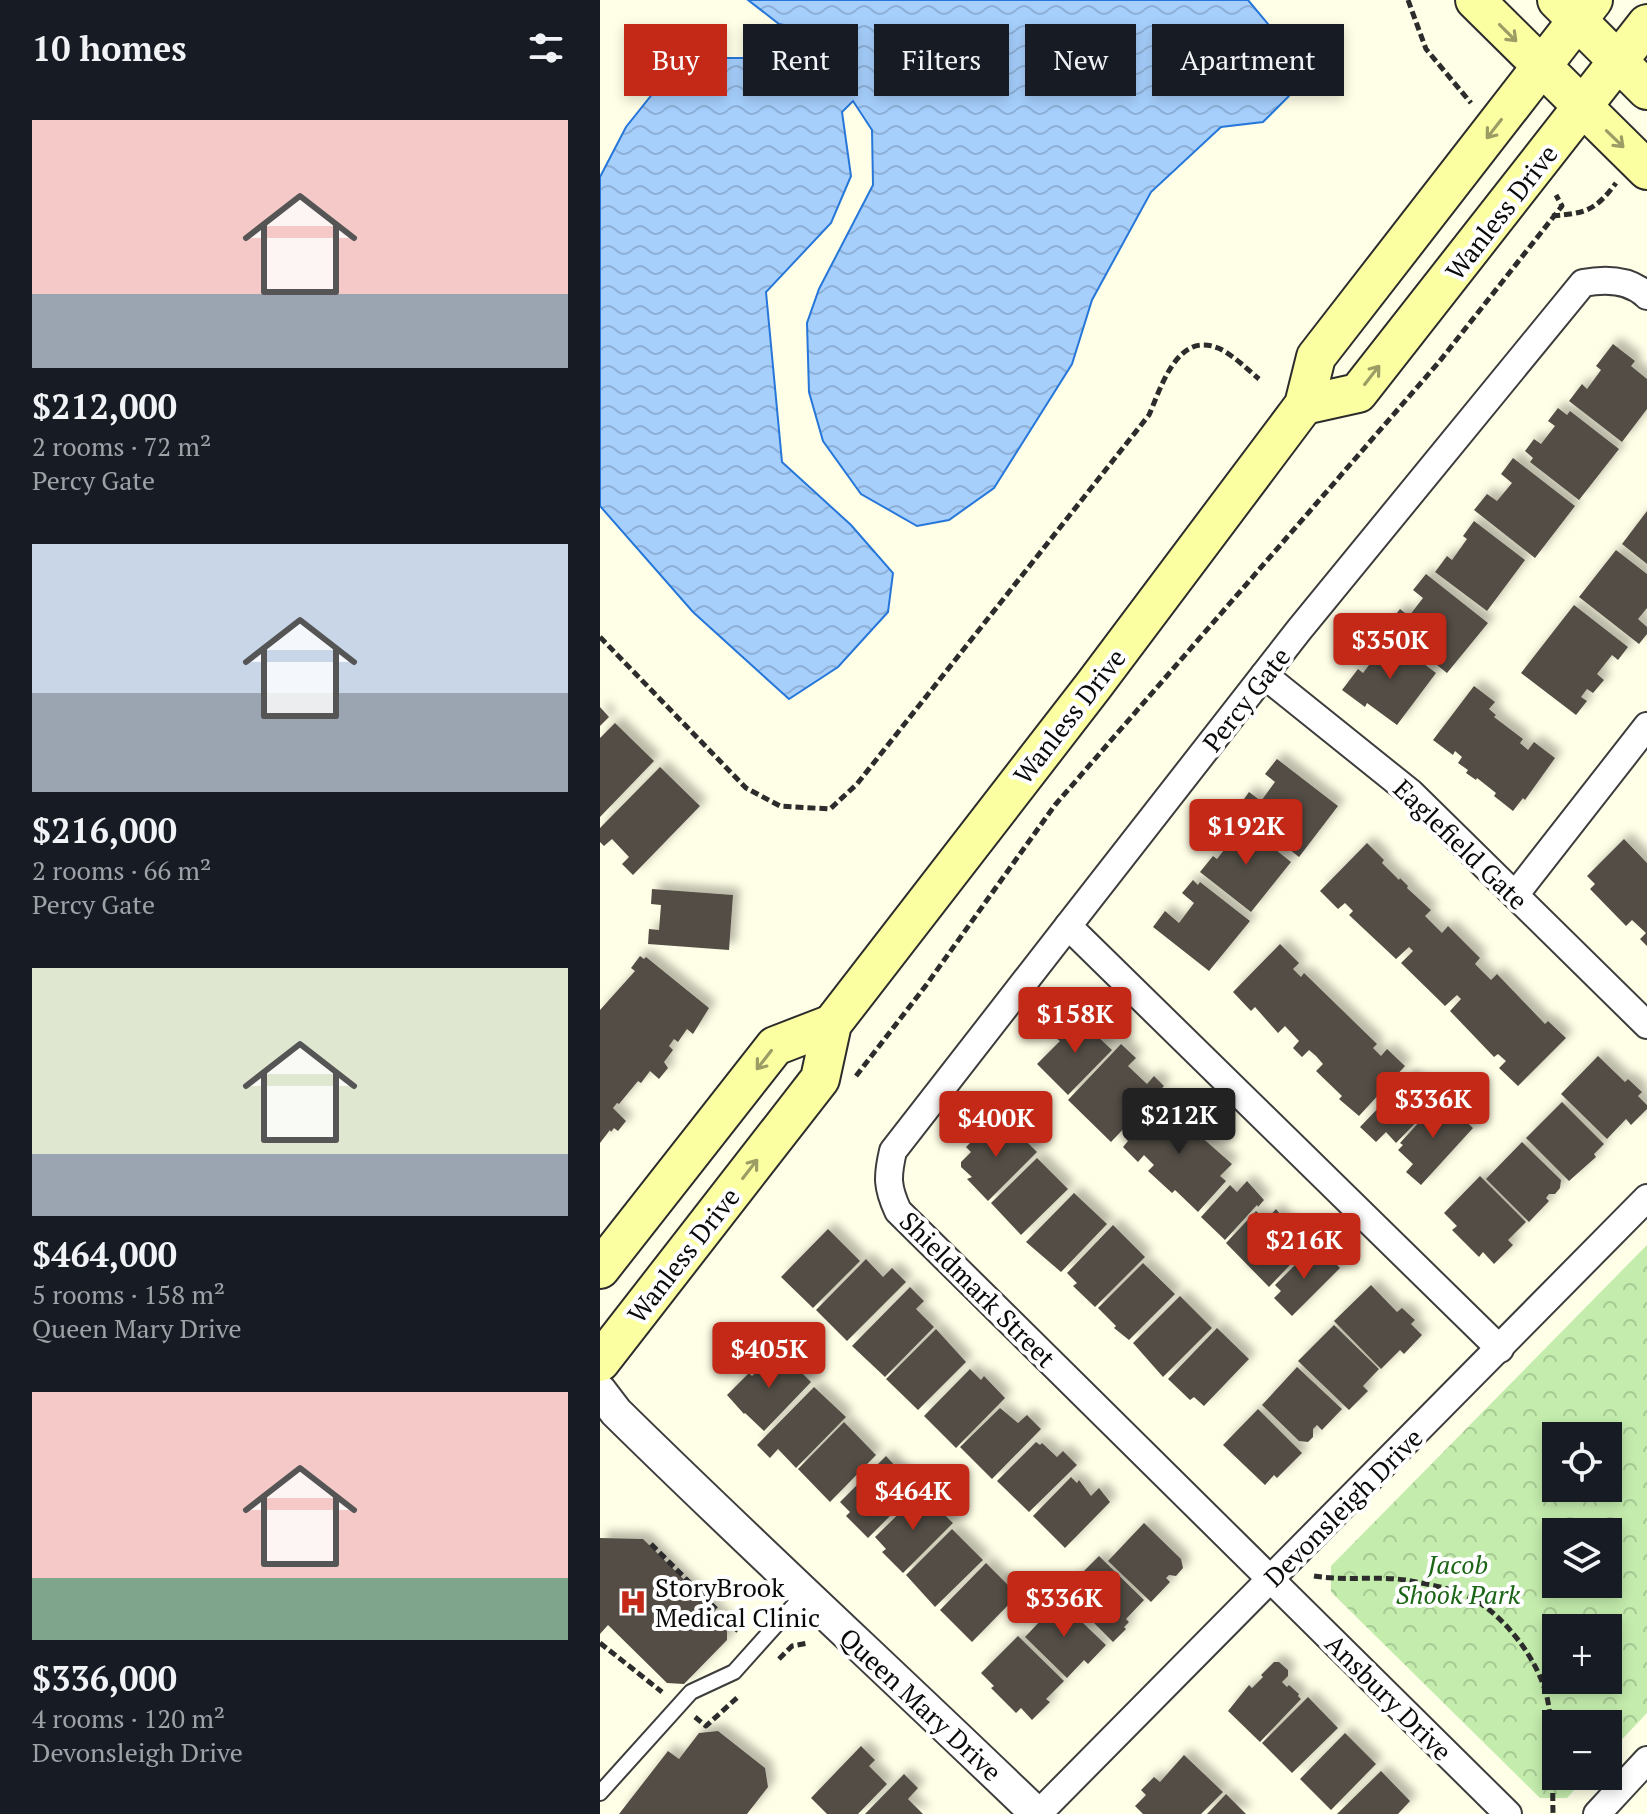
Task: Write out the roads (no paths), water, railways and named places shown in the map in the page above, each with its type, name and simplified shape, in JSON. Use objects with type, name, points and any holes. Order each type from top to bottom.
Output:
[{"type":"main road","points":[[1475,0],[1647,170]]},
{"type":"main road","points":[[1576,7],[1618,62],[1647,90]]},
{"type":"main road","name":"Wanless Drive","points":[[600,1362],[820,1079],[832,1024],[1094,685],[1304,405],[1316,357],[1542,67],[1576,7]]},
{"type":"main road","name":"Wanless Drive","points":[[1304,405],[1358,393],[1647,24]]},
{"type":"main road","points":[[600,1269],[775,1046],[832,1024]]},
{"type":"street","name":"Percy Gate","points":[[1068,926],[1264,675],[1583,283],[1608,279],[1641,290],[1647,296]]},
{"type":"street","name":"Eaglefield Gate","points":[[1264,675],[1411,793],[1647,1025]]},
{"type":"street","points":[[1515,895],[1647,726]]},
{"type":"street","points":[[1068,926],[1500,1349]]},
{"type":"street","name":"Shieldmark Street","points":[[1068,926],[893,1151],[888,1172],[889,1191],[898,1211],[912,1227],[1271,1579]]},
{"type":"street","name":"Devonsleigh Drive","points":[[1038,1814],[1647,1198]]},
{"type":"street","name":"Queen Mary Drive","points":[[600,1391],[637,1433],[1038,1814]]},
{"type":"street","name":"Ansbury Drive","points":[[1271,1579],[1508,1814]]},
{"type":"street","points":[[1597,1814],[1647,1760]]},
{"type":"lane","points":[[600,1793],[691,1692],[734,1672],[804,1594]]},
{"type":"water","points":[[748,0],[1248,0],[1268,24],[1152,24],[1152,96],[1289,96],[1263,122],[1221,127],[1151,192],[1092,300],[1072,364],[994,488],[949,520],[917,526],[861,494],[823,441],[809,392],[807,323],[819,289],[873,185],[872,130],[853,101],[842,112],[851,176],[831,223],[766,292],[782,462],[851,525],[893,573],[888,612],[838,667],[789,699],[693,612],[600,506],[600,177],[626,127],[651,96],[727,96],[727,58],[743,58],[743,96],[858,96],[858,24],[779,24]]},
{"type":"place","name":"StoryBrook Medical Clinic","points":[[633,1602]]},
{"type":"park label","name":"Jacob Shook Park","points":[[1458,1579]]}]
